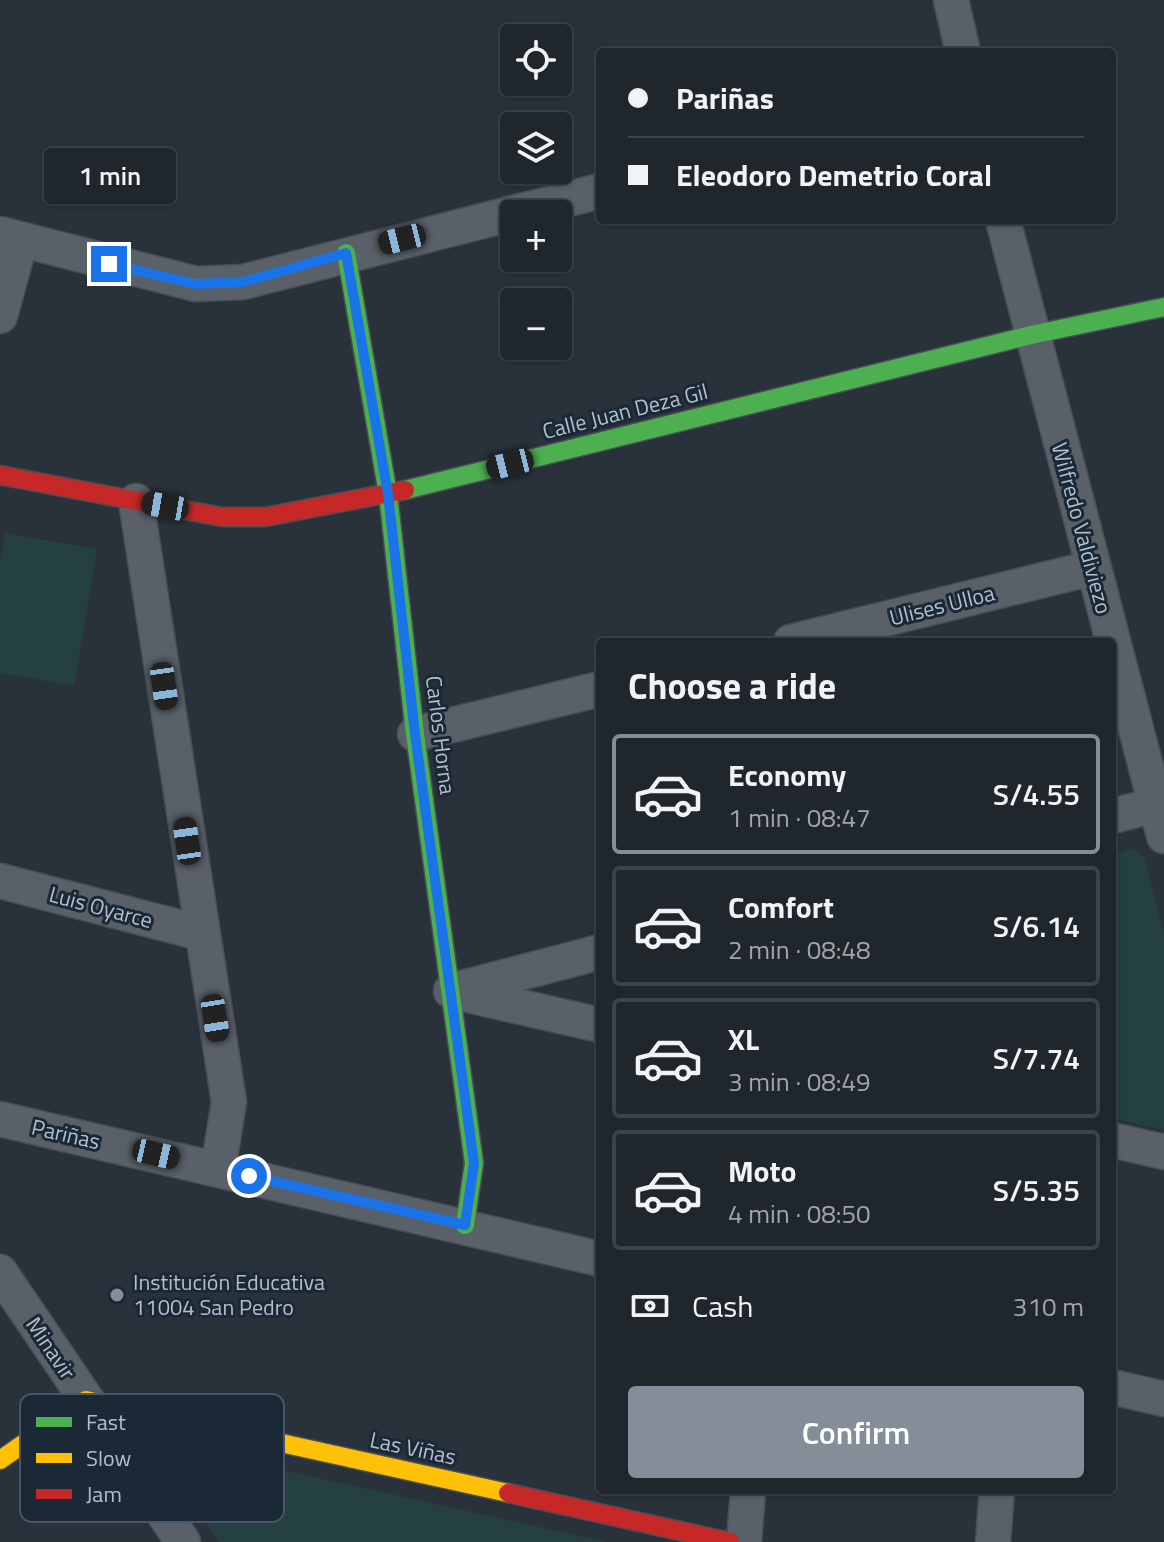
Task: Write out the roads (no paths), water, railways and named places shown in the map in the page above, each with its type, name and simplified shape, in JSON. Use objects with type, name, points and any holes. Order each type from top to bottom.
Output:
[{"type":"street","points":[[951,0],[962,48]]},
{"type":"street","points":[[0,316],[10,237],[196,284],[243,282],[346,253],[596,192]]},
{"type":"street","name":"Wilfredo Valdiviezo","points":[[1004,224],[1112,638]]},
{"type":"street","name":"Carlos Horna","points":[[346,253],[388,494],[415,734],[474,1163],[465,1225]]},
{"type":"street","name":"Calle Juan Deza Gil","points":[[0,475],[222,517],[265,517],[388,494],[1031,335],[1164,307]]},
{"type":"street","points":[[136,501],[229,1102],[218,1169]]},
{"type":"street","name":"Ulises Ulloa","points":[[807,638],[1092,568]]},
{"type":"street","name":"Wilfredo Valdiviezo","points":[[1116,654],[1161,815]]},
{"type":"street","points":[[415,734],[596,690]]},
{"type":"street","points":[[1116,816],[1161,815]]},
{"type":"street","name":"Luis Oyarce","points":[[0,881],[201,933]]},
{"type":"street","points":[[451,991],[596,953]]},
{"type":"street","points":[[451,991],[596,1024]]},
{"type":"street","name":"Pariñas","points":[[0,1119],[596,1258]]},
{"type":"street","points":[[1116,1141],[1164,1152]]},
{"type":"street","name":"Minavir","points":[[0,1272],[82,1394]]},
{"type":"street","points":[[1116,1388],[1164,1399]]},
{"type":"street","name":"Las Viñas","points":[[284,1444],[730,1542]]},
{"type":"street","points":[[0,1460],[20,1446]]},
{"type":"street","points":[[744,1542],[748,1494]]},
{"type":"street","points":[[993,1542],[997,1494]]},
{"type":"street","name":"Minavir","points":[[169,1522],[183,1542]]},
{"type":"place","name":"Institución Educativa 11004 San Pedro","points":[[117,1295]]}]
